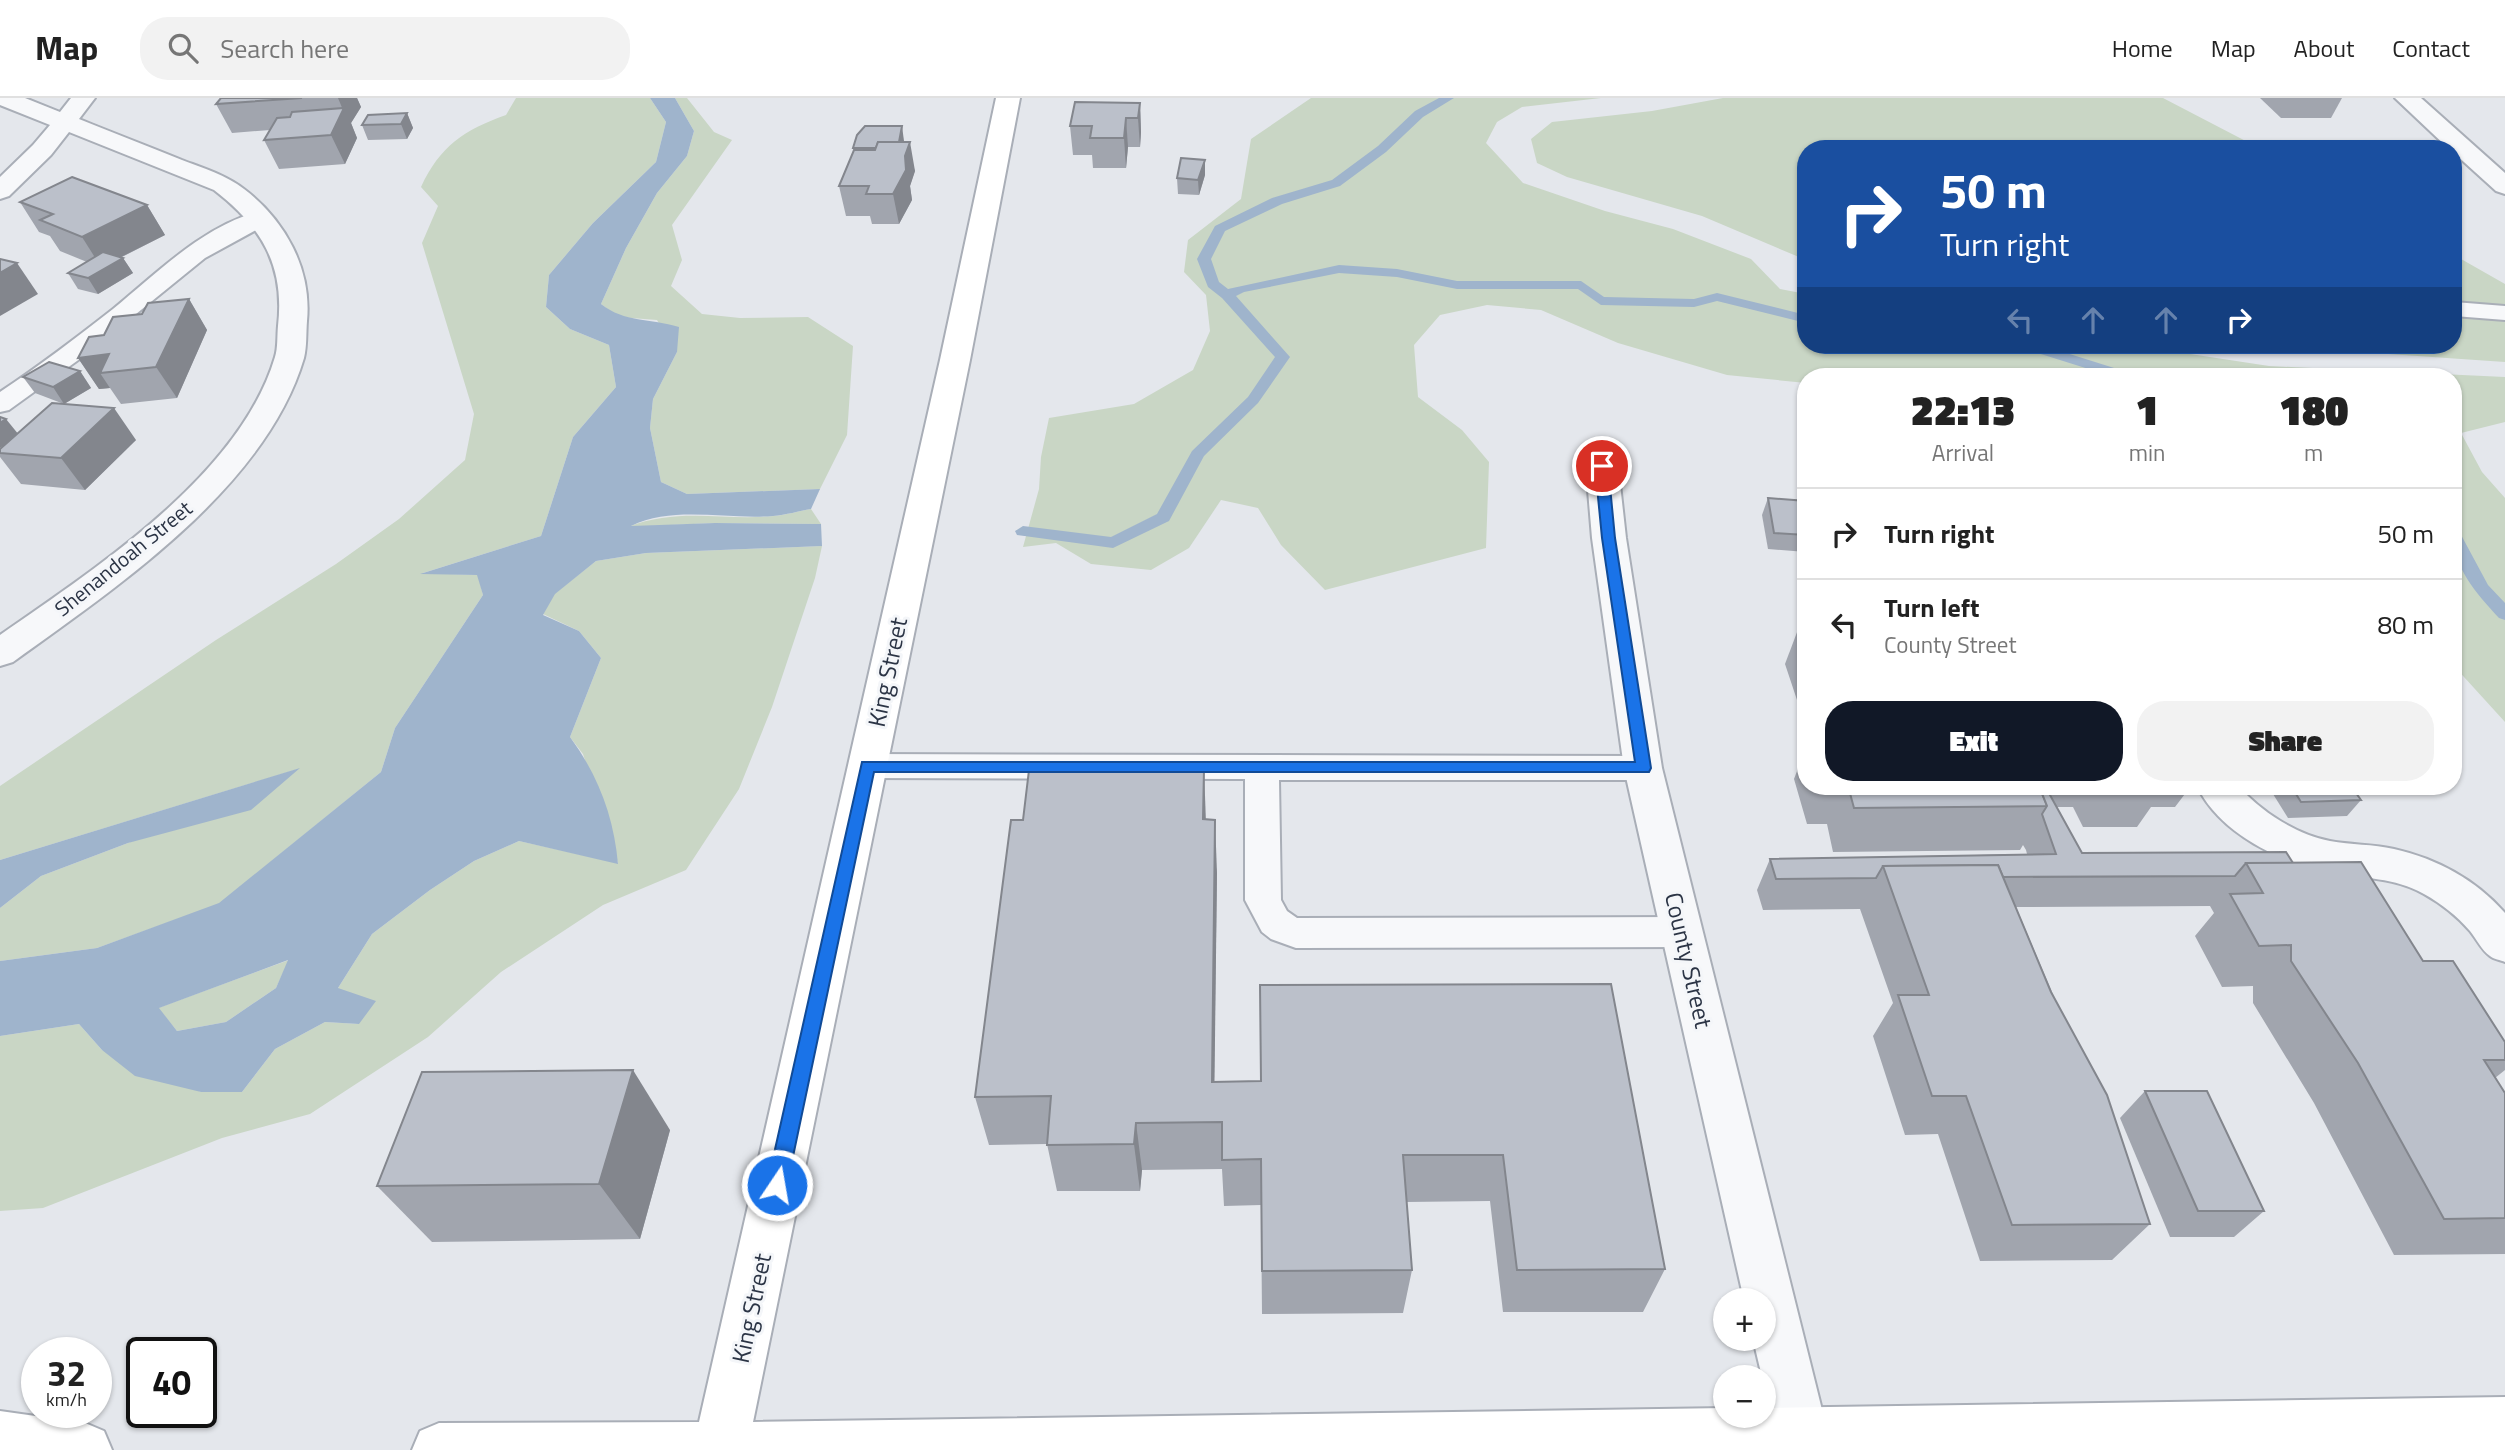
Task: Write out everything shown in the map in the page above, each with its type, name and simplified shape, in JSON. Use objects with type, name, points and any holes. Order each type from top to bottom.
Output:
[{"type":"street","name":"Shenandoah Street","points":[[0,653],[110,574],[176,519],[228,465],[264,415],[287,369],[297,327],[293,278],[278,242],[261,218],[223,185],[4,98]]},
{"type":"street","points":[[0,191],[42,150],[83,98]]},
{"type":"street","name":"King Street","points":[[720,1449],[1008,98]]},
{"type":"street","points":[[2407,98],[2454,140]]},
{"type":"street","points":[[2462,147],[2505,186]]},
{"type":"street","name":"County Street","points":[[1602,466],[1609,538],[1643,768],[1803,1442]]},
{"type":"street","points":[[2223,795],[2253,823],[2285,842],[2329,857],[2403,866],[2444,884],[2480,911],[2505,944]]},
{"type":"street","points":[[439,1450],[1803,1442],[2505,1424]]},
{"type":"street","points":[[0,1438],[85,1450]]},
{"type":"lane","points":[[0,404],[102,330],[201,248],[234,229],[261,218]]},
{"type":"lane","points":[[2462,310],[2505,313]]},
{"type":"lane","points":[[867,766],[1643,768]]},
{"type":"lane","points":[[1262,767],[1263,900],[1269,918],[1282,930],[1296,933],[1682,932]]},
{"type":"green space","points":[[516,98],[650,98],[666,122],[656,162],[593,223],[549,275],[546,307],[570,329],[609,345],[616,387],[573,437],[541,536],[423,573],[478,575],[483,595],[395,728],[381,772],[219,904],[97,948],[0,961],[0,908],[41,876],[128,843],[298,769],[0,860],[0,786],[216,640],[336,564],[399,519],[465,460],[474,414],[422,243],[438,206],[421,187],[445,150],[478,127],[506,115]]},
{"type":"green space","points":[[675,98],[687,98],[714,132],[732,140],[672,225],[682,260],[671,286],[702,314],[740,318],[808,317],[853,346],[847,435],[820,489],[687,494],[661,482],[650,428],[653,399],[677,352],[657,320],[618,317],[601,304],[626,248],[657,193],[687,156],[694,131]]},
{"type":"green space","points":[[1311,98],[1601,98],[1522,107],[1497,122],[1486,143],[1523,183],[1605,211],[1673,229],[1751,259],[1780,289],[1797,292],[1797,354],[2190,354],[2269,366],[2312,368],[1797,368],[1797,382],[1727,375],[1618,343],[1541,310],[1487,305],[1440,315],[1414,345],[1418,397],[1462,430],[1489,462],[1486,548],[1325,590],[1281,545],[1258,508],[1221,500],[1189,548],[1151,570],[1091,564],[1056,543],[1023,547],[1039,489],[1041,457],[1049,418],[1134,404],[1193,370],[1210,331],[1206,295],[1184,272],[1188,240],[1241,199],[1251,139]]},
{"type":"green space","points":[[1723,98],[2163,98],[2244,140],[1797,140],[1797,256],[1702,216],[1567,177],[1537,163],[1531,139],[1552,122],[1652,111]]},
{"type":"green space","points":[[2462,260],[2505,284],[2505,362],[2387,354],[2462,354]]},
{"type":"green space","points":[[2462,375],[2505,377],[2505,422],[2462,433]]},
{"type":"green space","points":[[2462,435],[2482,472],[2505,498],[2505,722],[2462,675]]},
{"type":"green space","points":[[811,509],[821,524],[715,523],[628,527],[647,521],[683,516],[774,516]]},
{"type":"green space","points":[[822,546],[815,578],[772,707],[739,789],[686,870],[603,905],[501,972],[428,1037],[310,1114],[222,1138],[43,1208],[0,1211],[0,1036],[79,1024],[102,1050],[201,1092],[242,1092],[275,1049],[325,1022],[359,1024],[338,988],[372,934],[474,861],[519,841],[618,863],[583,754],[570,737],[601,658],[579,631],[543,614],[554,594],[596,561],[646,553]]},
{"type":"green space","points":[[289,960],[276,988],[226,1022],[177,1031],[158,1008]]},
{"type":"water","points":[[650,98],[675,98],[694,131],[687,156],[657,193],[626,248],[601,304],[629,317],[679,327],[677,352],[653,399],[650,428],[661,482],[687,494],[820,489],[811,509],[788,514],[755,517],[665,516],[631,526],[715,523],[821,524],[822,546],[646,553],[596,561],[555,594],[543,615],[579,631],[601,658],[570,737],[589,766],[603,797],[613,830],[618,864],[519,841],[474,861],[372,934],[338,988],[376,1001],[359,1024],[325,1022],[275,1049],[242,1092],[201,1092],[135,1076],[102,1050],[79,1024],[0,1036],[0,961],[97,948],[219,903],[381,772],[395,728],[483,595],[477,575],[420,574],[541,536],[573,437],[616,387],[609,345],[570,329],[546,307],[549,275],[593,223],[656,162],[666,122]],"holes":[[[288,960],[276,988],[226,1022],[177,1031],[159,1008]]]},
{"type":"water","points":[[300,768],[251,810],[128,843],[41,876],[0,908],[0,860]]},
{"type":"building","points":[[221,98],[302,98],[216,104]]},
{"type":"building","points":[[1075,102],[1140,103],[1138,118],[1126,118],[1124,138],[1090,138],[1092,126],[1070,126]]},
{"type":"building","points":[[344,108],[331,135],[264,140],[277,118],[290,117],[292,112]]},
{"type":"building","points":[[407,113],[401,124],[362,125],[368,115]]},
{"type":"building","points":[[865,126],[902,126],[899,142],[878,142],[876,148],[853,148],[857,135]]},
{"type":"building","points":[[878,142],[910,142],[905,156],[906,170],[893,194],[866,194],[869,186],[839,186],[854,150],[875,150]]},
{"type":"building","points":[[1181,158],[1205,160],[1198,180],[1177,178]]},
{"type":"building","points":[[72,177],[147,205],[82,237],[40,220],[53,214],[20,202]]},
{"type":"building","points":[[103,252],[123,258],[88,278],[68,273]]},
{"type":"building","points":[[0,259],[17,263],[0,273]]},
{"type":"building","points":[[189,299],[156,367],[100,373],[109,354],[78,358],[89,337],[104,335],[113,317],[142,314],[148,303]]},
{"type":"building","points":[[49,362],[80,371],[53,387],[23,377]]},
{"type":"building","points":[[52,403],[114,408],[61,458],[0,453],[0,449]]},
{"type":"building","points":[[1768,498],[1797,500],[1797,534],[1774,533]]},
{"type":"building","points":[[1204,769],[1203,819],[1215,820],[1212,1082],[1261,1081],[1260,985],[1611,984],[1665,1269],[1517,1270],[1503,1155],[1403,1155],[1412,1270],[1262,1271],[1261,1159],[1222,1160],[1222,1122],[1136,1123],[1134,1144],[1047,1145],[1051,1096],[975,1097],[1011,820],[1023,820],[1029,770]]},
{"type":"building","points":[[1850,795],[2043,795],[2047,806],[1854,808]]},
{"type":"building","points":[[2043,795],[2050,795],[2082,853],[2286,852],[2293,863],[2246,863],[2235,876],[2003,877],[1998,865],[1883,866],[1876,878],[1776,879],[1770,859],[2056,854],[2042,814],[2047,806]]},
{"type":"building","points":[[2297,795],[2357,795],[2361,800],[2301,802]]},
{"type":"building","points":[[2361,862],[2423,961],[2453,961],[2505,1042],[2505,1060],[2484,1060],[2505,1093],[2505,1218],[2444,1219],[2358,1063],[2291,961],[2291,945],[2259,946],[2230,894],[2263,893],[2246,863]]},
{"type":"building","points":[[1998,865],[2051,992],[2107,1095],[2150,1224],[2012,1225],[1966,1096],[1932,1096],[1898,995],[1929,995],[1883,866]]},
{"type":"building","points":[[633,1070],[599,1184],[377,1186],[422,1072]]},
{"type":"building","points":[[2145,1091],[2207,1091],[2264,1211],[2198,1211]]},
{"type":"waterway","points":[[1227,295],[1213,284],[1204,259],[1220,229],[1277,201],[1336,183],[1382,149],[1419,114],[1448,98]]},
{"type":"waterway","points":[[1227,295],[1240,289],[1339,269],[1397,273],[1457,285],[1581,285],[1601,301],[1694,303],[1717,297],[1797,317]]},
{"type":"waterway","points":[[1023,531],[1113,543],[1163,517],[1198,454],[1253,400],[1283,357],[1227,295]]},
{"type":"waterway","points":[[2055,354],[2100,368]]},
{"type":"waterway","points":[[2462,552],[2481,588],[2505,614]]},
{"type":"route","points":[[777,1185],[867,766],[1643,768],[1609,538],[1602,466]]}]
